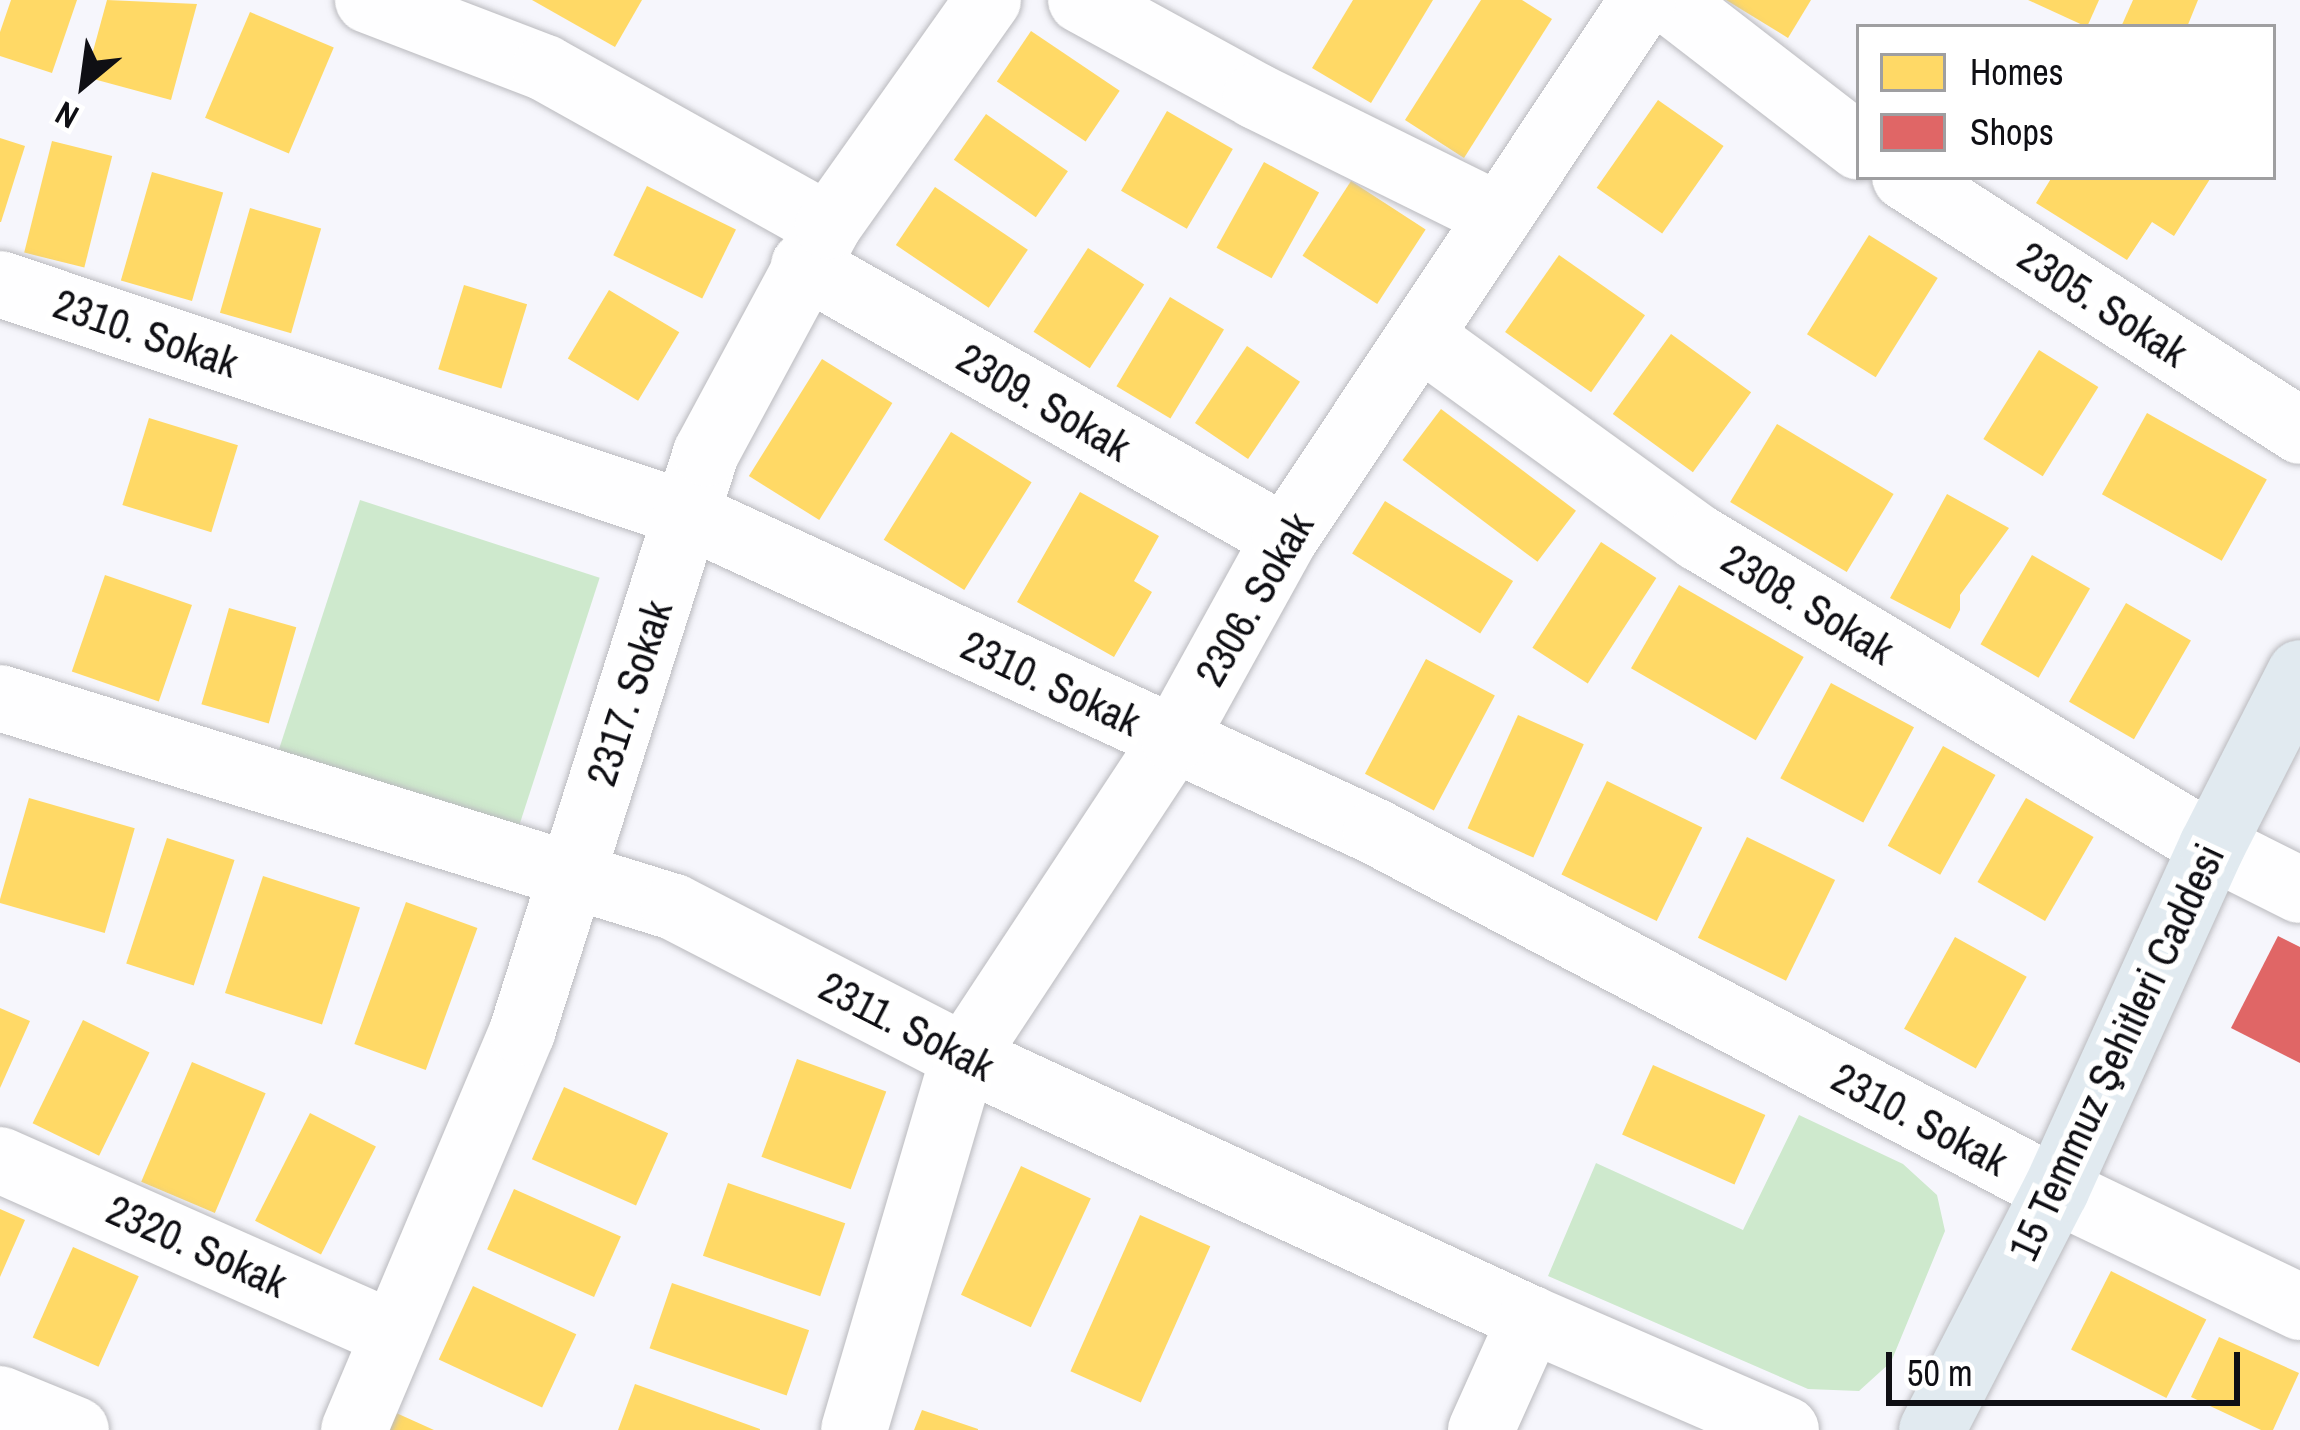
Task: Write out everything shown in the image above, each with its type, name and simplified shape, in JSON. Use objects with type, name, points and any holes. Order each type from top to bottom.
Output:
[{"type":"main road","name":"15 Temmuz Şehitleri Caddesi","points":[[1932,1430],[2056,1190],[2212,846],[2298,686]]},
{"type":"street","name":"2309. Sokak","points":[[368,0],[545,68],[816,246],[1285,538]]},
{"type":"street","name":"2317. Sokak","points":[[354,1430],[522,1032],[706,453],[816,246],[988,0]]},
{"type":"street","points":[[1082,0],[1256,96],[1498,216]]},
{"type":"street","name":"2306. Sokak","points":[[854,1430],[964,1057],[1174,740],[1285,538],[1643,0]]},
{"type":"street","points":[[1670,0],[1856,145]]},
{"type":"street","name":"2305. Sokak","points":[[1910,180],[2300,431]]},
{"type":"street","name":"2310. Sokak","points":[[0,284],[686,514],[1376,832],[2056,1190],[2300,1307]]},
{"type":"street","name":"2308. Sokak","points":[[1421,337],[1699,538],[2212,846],[2300,890]]},
{"type":"street","name":"2311. Sokak","points":[[0,698],[674,907],[964,1057],[1531,1319],[1786,1430]]},
{"type":"street","name":"2320. Sokak","points":[[0,1160],[393,1334]]},
{"type":"street","points":[[1481,1430],[1531,1319]]},
{"type":"street","points":[[0,1399],[76,1430]]},
{"type":"green space","points":[[360,500],[600,578],[513,845],[273,767]]},
{"type":"green space","points":[[1799,1115],[1903,1164],[1937,1195],[1945,1231],[1891,1362],[1859,1391],[1808,1389],[1548,1276],[1596,1163],[1743,1230]]},
{"type":"building: Homes","points":[[11,0],[77,0],[52,73],[0,56],[0,32]]},
{"type":"building: Homes","points":[[107,0],[197,4],[171,100],[86,77]]},
{"type":"building: Homes","points":[[532,0],[642,0],[615,47]]},
{"type":"building: Homes","points":[[1353,0],[1433,0],[1371,103],[1312,68]]},
{"type":"building: Homes","points":[[1481,0],[1522,0],[1552,19],[1464,158],[1405,120]]},
{"type":"building: Homes","points":[[1726,0],[1811,0],[1788,38]]},
{"type":"building: Homes","points":[[2028,0],[2099,0],[2088,24]]},
{"type":"building: Homes","points":[[2133,0],[2198,0],[2188,24],[2122,24]]},
{"type":"building: Homes","points":[[250,12],[334,48],[289,153],[205,118]]},
{"type":"building: Homes","points":[[1031,31],[1120,91],[1086,141],[997,82]]},
{"type":"building: Homes","points":[[1658,100],[1724,146],[1662,234],[1597,188]]},
{"type":"building: Homes","points":[[1167,111],[1233,149],[1187,229],[1121,191]]},
{"type":"building: Homes","points":[[986,114],[1068,171],[1036,217],[954,160]]},
{"type":"building: Homes","points":[[0,138],[25,146],[1,222],[0,222]]},
{"type":"building: Homes","points":[[52,141],[112,156],[84,268],[24,253]]},
{"type":"building: Homes","points":[[1264,162],[1319,193],[1272,278],[1216,248]]},
{"type":"building: Homes","points":[[152,172],[223,192],[192,301],[121,281]]},
{"type":"building: Homes","points":[[2050,180],[2209,180],[2174,236],[2152,222],[2127,260],[2036,203]]},
{"type":"building: Homes","points":[[1351,181],[1426,229],[1377,304],[1303,256]]},
{"type":"building: Homes","points":[[647,186],[736,229],[702,299],[613,255]]},
{"type":"building: Homes","points":[[935,187],[1028,250],[989,308],[896,245]]},
{"type":"building: Homes","points":[[250,208],[321,228],[291,333],[220,313]]},
{"type":"building: Homes","points":[[1869,235],[1938,278],[1876,377],[1807,334]]},
{"type":"building: Homes","points":[[1088,248],[1144,284],[1090,368],[1034,332]]},
{"type":"building: Homes","points":[[1559,255],[1645,315],[1591,392],[1505,332]]},
{"type":"building: Homes","points":[[464,285],[527,304],[501,388],[438,369]]},
{"type":"building: Homes","points":[[609,290],[679,332],[638,401],[568,359]]},
{"type":"building: Homes","points":[[1170,297],[1224,329],[1170,419],[1116,386]]},
{"type":"building: Homes","points":[[1671,334],[1751,392],[1693,472],[1613,414]]},
{"type":"building: Homes","points":[[1247,346],[1300,382],[1248,459],[1195,423]]},
{"type":"building: Homes","points":[[2039,350],[2098,387],[2043,476],[1983,439]]},
{"type":"building: Homes","points":[[822,359],[892,403],[819,520],[749,476]]},
{"type":"building: Homes","points":[[1441,409],[1576,511],[1537,562],[1402,460]]},
{"type":"building: Homes","points":[[2147,413],[2267,479],[2222,561],[2102,494]]},
{"type":"building: Homes","points":[[149,418],[238,445],[211,532],[122,505]]},
{"type":"building: Homes","points":[[1777,424],[1894,494],[1847,572],[1730,502]]},
{"type":"building: Homes","points":[[951,432],[1032,482],[964,590],[884,540]]},
{"type":"building: Homes","points":[[1080,492],[1159,536],[1134,581],[1152,592],[1114,657],[1017,602]]},
{"type":"building: Homes","points":[[1947,494],[2009,528],[1960,595],[1960,610],[1950,629],[1890,598]]},
{"type":"building: Homes","points":[[1385,501],[1513,581],[1480,634],[1352,554]]},
{"type":"building: Homes","points":[[1601,542],[1656,578],[1588,684],[1532,648]]},
{"type":"building: Homes","points":[[2032,555],[2090,588],[2039,678],[1980,644]]},
{"type":"building: Homes","points":[[105,575],[192,605],[159,701],[72,671]]},
{"type":"building: Homes","points":[[1679,585],[1804,657],[1756,740],[1631,668]]},
{"type":"building: Homes","points":[[2126,603],[2191,640],[2134,739],[2069,702]]},
{"type":"building: Homes","points":[[229,608],[296,627],[269,723],[201,704]]},
{"type":"building: Homes","points":[[1426,659],[1495,696],[1434,810],[1365,774]]},
{"type":"building: Homes","points":[[1831,683],[1914,727],[1863,822],[1780,778]]},
{"type":"building: Homes","points":[[1518,715],[1584,744],[1533,858],[1468,828]]},
{"type":"building: Homes","points":[[1943,746],[1995,775],[1940,875],[1888,846]]},
{"type":"building: Homes","points":[[1607,781],[1702,827],[1657,921],[1561,874]]},
{"type":"building: Homes","points":[[29,798],[135,828],[105,933],[0,903]]},
{"type":"building: Homes","points":[[2026,798],[2094,837],[2045,921],[1978,882]]},
{"type":"building: Homes","points":[[1747,837],[1835,880],[1786,981],[1698,938]]},
{"type":"building: Homes","points":[[167,838],[235,860],[194,985],[126,964]]},
{"type":"building: Homes","points":[[263,876],[360,908],[322,1024],[225,993]]},
{"type":"building: Homes","points":[[406,902],[477,928],[426,1070],[354,1044]]},
{"type":"building: Homes","points":[[1955,937],[2027,977],[1976,1069],[1904,1029]]},
{"type":"building: Homes","points":[[0,1008],[30,1021],[0,1088]]},
{"type":"building: Homes","points":[[83,1020],[150,1052],[99,1156],[33,1123]]},
{"type":"building: Homes","points":[[797,1059],[886,1091],[851,1189],[761,1157]]},
{"type":"building: Homes","points":[[192,1062],[266,1093],[215,1213],[141,1182]]},
{"type":"building: Homes","points":[[1653,1065],[1765,1115],[1734,1184],[1622,1134]]},
{"type":"building: Homes","points":[[564,1087],[668,1133],[636,1206],[532,1159]]},
{"type":"building: Homes","points":[[310,1113],[376,1147],[321,1254],[255,1221]]},
{"type":"building: Homes","points":[[1021,1166],[1091,1199],[1031,1327],[961,1295]]},
{"type":"building: Homes","points":[[728,1183],[845,1223],[820,1296],[703,1256]]},
{"type":"building: Homes","points":[[514,1189],[621,1237],[594,1297],[487,1249]]},
{"type":"building: Homes","points":[[0,1209],[25,1220],[0,1277]]},
{"type":"building: Homes","points":[[1140,1215],[1210,1246],[1141,1403],[1070,1371]]},
{"type":"building: Homes","points":[[73,1247],[139,1276],[99,1367],[33,1337]]},
{"type":"building: Homes","points":[[2111,1271],[2206,1320],[2166,1398],[2071,1349]]},
{"type":"building: Homes","points":[[672,1283],[809,1330],[787,1395],[650,1348]]},
{"type":"building: Homes","points":[[473,1286],[576,1334],[542,1408],[439,1359]]},
{"type":"building: Homes","points":[[2219,1337],[2299,1373],[2273,1430],[2261,1430],[2191,1397]]},
{"type":"building: Homes","points":[[635,1384],[760,1429],[760,1430],[618,1430]]},
{"type":"building: Homes","points":[[922,1410],[978,1429],[978,1430],[914,1430]]},
{"type":"building: Homes","points":[[394,1412],[434,1430],[386,1430]]},
{"type":"building: Shops","points":[[2278,936],[2300,947],[2300,1063],[2231,1028]]}]
